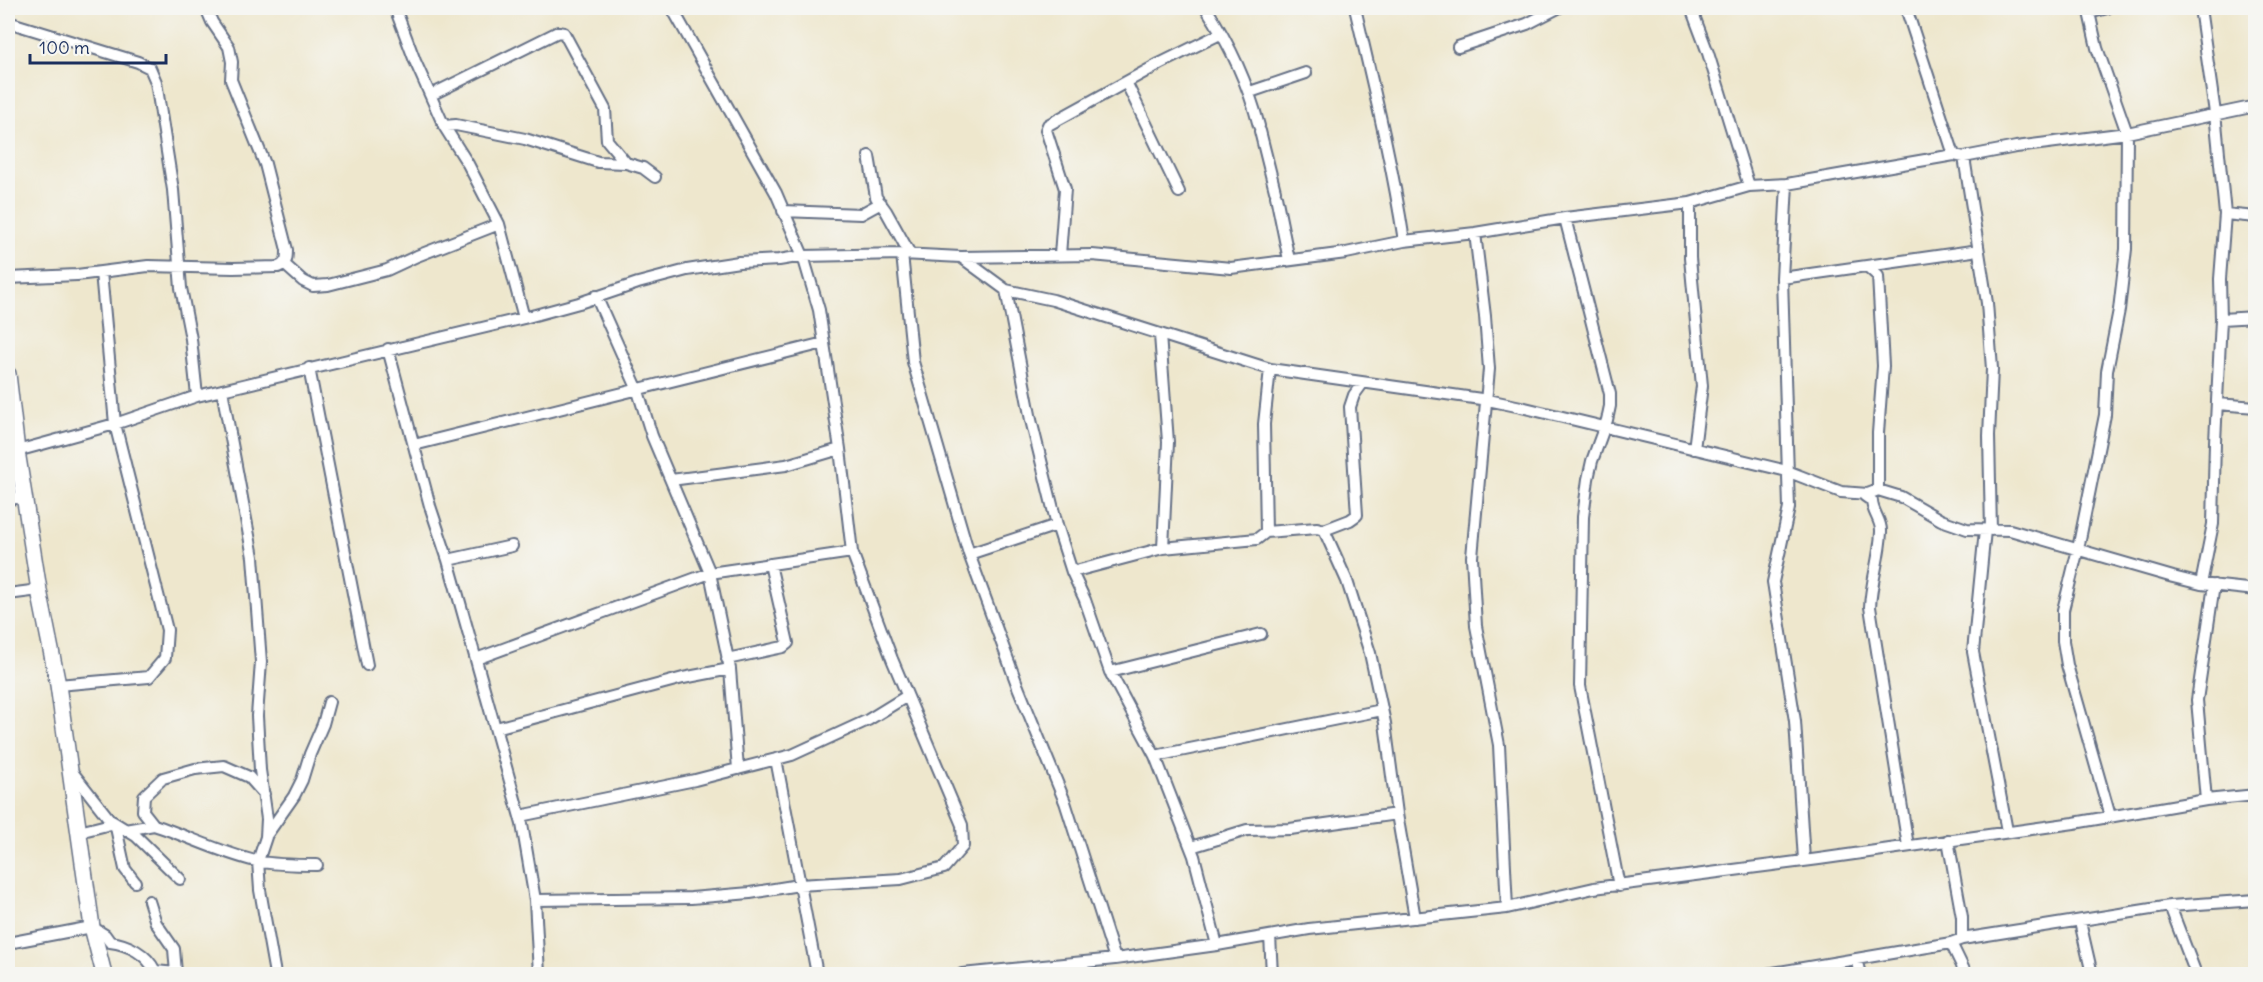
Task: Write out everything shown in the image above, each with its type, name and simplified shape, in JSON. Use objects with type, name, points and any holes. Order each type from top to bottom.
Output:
[{"type":"street","points":[[8,278],[101,272],[148,266],[278,267],[287,260],[288,250],[265,164],[231,80],[232,62],[229,47],[212,22],[206,8]]},
{"type":"street","points":[[395,8],[415,61],[444,126],[468,164],[499,224],[524,318]]},
{"type":"street","points":[[535,900],[691,898],[750,893],[799,885],[901,879],[944,868],[963,846],[962,825],[907,696],[852,552],[840,449],[819,310],[803,256],[776,193],[672,8]]},
{"type":"street","points":[[1206,8],[1250,92],[1289,260]]},
{"type":"street","points":[[1355,8],[1394,177],[1404,241]]},
{"type":"street","points":[[1458,47],[1527,24],[1558,8]]},
{"type":"street","points":[[1691,8],[1706,46],[1749,186]]},
{"type":"street","points":[[1906,8],[1959,156],[1988,314],[1992,369],[1988,530],[1972,652],[2007,831]]},
{"type":"street","points":[[2107,8],[2089,10],[2097,48],[2127,133],[2126,249],[2120,300],[2107,371],[2105,415],[2078,549],[2063,610],[2063,641],[2067,665],[2110,816]]},
{"type":"street","points":[[2200,8],[2215,113],[2225,214],[2220,279],[2221,320],[2213,524],[2201,584]]},
{"type":"street","points":[[8,22],[138,62],[150,68],[156,82],[173,190],[182,288],[191,339],[197,396]]},
{"type":"street","points":[[431,95],[558,32],[564,33],[605,109],[608,140],[626,163]]},
{"type":"street","points":[[1060,255],[1065,189],[1048,135],[1048,125],[1220,34]]},
{"type":"street","points":[[1250,92],[1306,73]]},
{"type":"street","points":[[1126,82],[1179,192]]},
{"type":"street","points":[[17,451],[115,424],[197,396],[524,318],[687,270],[803,256],[906,254],[961,257],[1092,255],[1231,268],[1346,253],[1404,241],[1474,233],[1565,218],[1690,203],[1749,186],[1787,184],[2016,147],[2127,133],[2256,106]]},
{"type":"street","points":[[444,126],[456,125],[525,139],[598,162],[626,163],[643,168],[655,177]]},
{"type":"street","points":[[869,156],[876,197],[906,254],[913,362],[969,554],[1017,687],[1065,802],[1115,959]]},
{"type":"street","points":[[1787,184],[1782,278],[1789,508],[1773,582],[1795,721],[1804,860]]},
{"type":"street","points":[[783,211],[861,214],[880,203]]},
{"type":"street","points":[[1690,203],[1690,258],[1702,386],[1694,449]]},
{"type":"street","points":[[2225,214],[2256,217]]},
{"type":"street","points":[[1565,218],[1610,394],[1605,427],[1592,461],[1583,516],[1580,686],[1619,886]]},
{"type":"street","points":[[284,264],[303,282],[313,286],[328,285],[387,270],[499,224]]},
{"type":"street","points":[[1474,233],[1485,316],[1489,369],[1472,557],[1476,626],[1499,745],[1507,908]]},
{"type":"street","points":[[1782,278],[1972,251]]},
{"type":"street","points":[[961,257],[1006,290],[1053,300],[1270,369],[1362,384],[1488,400],[1787,471],[1841,492],[1873,492],[1901,497],[1941,520],[1967,530],[2010,530],[2201,584],[2256,590]]},
{"type":"street","points":[[1868,267],[1878,276],[1883,366],[1873,492]]},
{"type":"street","points":[[58,685],[148,676],[165,658],[167,630],[115,424],[101,272]]},
{"type":"street","points":[[1006,290],[1031,420],[1057,525],[1072,572],[1085,600],[1110,672],[1155,756],[1191,847],[1217,945]]},
{"type":"street","points":[[596,296],[637,388],[652,436],[710,573],[729,664],[738,769]]},
{"type":"street","points":[[2221,320],[2256,317]]},
{"type":"street","points":[[1160,335],[1168,442],[1163,548]]},
{"type":"street","points":[[414,445],[824,343]]},
{"type":"street","points":[[388,349],[430,506],[448,560],[520,816],[535,900],[539,975]]},
{"type":"street","points":[[309,368],[367,665]]},
{"type":"street","points":[[1266,532],[1263,424],[1270,369]]},
{"type":"street","points":[[8,374],[17,451],[39,590],[58,685],[92,927],[104,975]]},
{"type":"street","points":[[1072,572],[1163,548],[1257,538],[1266,532],[1317,528],[1324,530],[1350,520],[1357,515],[1350,407],[1354,395],[1362,384]]},
{"type":"street","points":[[222,390],[253,557],[261,663],[257,716],[267,819],[266,837],[258,861],[260,890],[275,975]]},
{"type":"street","points":[[2217,404],[2256,407]]},
{"type":"street","points":[[671,480],[786,465],[840,449]]},
{"type":"street","points":[[1873,492],[1865,496],[1872,501],[1872,508],[1882,529],[1873,575],[1870,607],[1908,846]]},
{"type":"street","points":[[8,499],[25,497]]},
{"type":"street","points":[[969,554],[1057,525]]},
{"type":"street","points":[[1324,530],[1347,581],[1370,653],[1382,710],[1415,918]]},
{"type":"street","points":[[448,560],[512,546]]},
{"type":"street","points":[[476,659],[710,573],[852,552]]},
{"type":"street","points":[[496,728],[683,678],[783,647],[788,644],[770,564]]},
{"type":"street","points":[[2206,800],[2197,700],[2214,585]]},
{"type":"street","points":[[8,594],[39,590]]},
{"type":"street","points":[[1110,672],[1261,634]]},
{"type":"street","points":[[520,816],[738,769],[792,755],[868,720],[907,696]]},
{"type":"street","points":[[266,837],[302,780],[329,702]]},
{"type":"street","points":[[1155,756],[1382,710]]},
{"type":"street","points":[[776,759],[817,975]]},
{"type":"street","points":[[154,825],[143,811],[144,796],[163,778],[195,769],[224,766],[249,777],[264,794]]},
{"type":"street","points":[[70,768],[110,820],[136,836],[180,879]]},
{"type":"street","points":[[962,975],[1115,959],[1309,929],[1507,908],[1594,888],[1908,846],[2206,800],[2256,795]]},
{"type":"street","points":[[1191,847],[1248,830],[1290,829],[1397,814]]},
{"type":"street","points":[[79,832],[115,823]]},
{"type":"street","points":[[115,823],[125,869],[135,882]]},
{"type":"street","points":[[125,830],[154,825],[197,839],[228,853],[258,861],[317,866]]},
{"type":"street","points":[[1948,840],[1963,924],[1962,939]]},
{"type":"street","points":[[1767,975],[1951,943],[1962,939],[2170,906],[2256,900]]},
{"type":"street","points":[[8,943],[92,927],[105,935],[110,942],[125,943],[151,962],[155,970],[176,973],[174,949],[156,923],[149,901]]},
{"type":"street","points":[[2170,906],[2196,975]]},
{"type":"street","points":[[2079,922],[2092,975]]},
{"type":"street","points":[[1270,936],[1272,975]]},
{"type":"street","points":[[1951,943],[1966,975]]},
{"type":"street","points":[[1856,959],[1860,975]]}]
